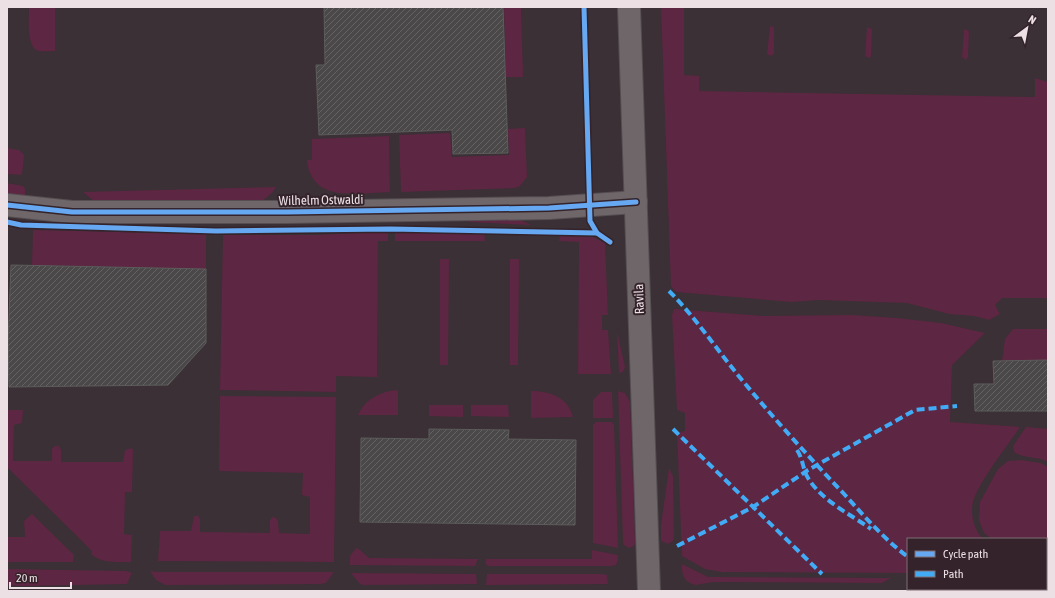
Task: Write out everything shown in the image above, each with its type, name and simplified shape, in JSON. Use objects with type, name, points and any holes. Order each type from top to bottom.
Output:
[{"type":"street","name":"Ravila","points":[[629,7],[649,591]]},
{"type":"street","name":"Wilhelm Ostwaldi","points":[[7,205],[72,212],[287,212],[549,208],[636,202]]},
{"type":"shaded area","points":[[29,7],[55,7],[55,51],[39,51],[32,45],[29,32]]},
{"type":"shaded area","points":[[504,7],[521,7],[523,77],[506,77]]},
{"type":"shaded area","points":[[661,7],[684,7],[684,75],[699,76],[699,91],[1035,97],[1035,78],[1048,82],[1048,298],[1002,298],[995,305],[1000,314],[989,320],[974,316],[949,314],[907,303],[819,300],[792,302],[676,292],[671,286]]},
{"type":"shaded area","points":[[770,26],[774,27],[774,54],[771,56],[767,54]]},
{"type":"shaded area","points":[[867,27],[872,29],[871,56],[869,58],[865,56]]},
{"type":"shaded area","points":[[964,29],[969,31],[968,57],[966,60],[962,57]]},
{"type":"shaded area","points":[[525,128],[527,177],[520,186],[515,188],[401,192],[399,135],[450,133],[452,157],[509,155],[508,129]]},
{"type":"shaded area","points":[[389,136],[390,192],[365,194],[338,193],[327,190],[317,184],[310,174],[307,160],[312,160],[312,139]]},
{"type":"shaded area","points":[[7,148],[19,150],[24,155],[22,175],[7,174]]},
{"type":"shaded area","points":[[7,183],[23,186],[25,189],[25,197],[7,194]]},
{"type":"shaded area","points":[[276,187],[272,193],[261,202],[94,201],[83,192]]},
{"type":"shaded area","points":[[518,219],[531,225],[469,222],[469,221]]},
{"type":"shaded area","points":[[33,230],[206,234],[206,269],[32,265]]},
{"type":"shaded area","points":[[429,231],[484,233],[485,241],[395,241],[395,232]]},
{"type":"shaded area","points":[[388,233],[388,241],[378,241],[377,377],[336,376],[336,392],[220,390],[223,235],[317,235]]},
{"type":"shaded area","points":[[560,234],[591,236],[605,243],[608,315],[602,315],[602,330],[608,330],[611,374],[578,374],[579,242],[559,241]]},
{"type":"shaded area","points":[[440,259],[449,259],[448,365],[440,365]]},
{"type":"shaded area","points":[[510,259],[519,259],[518,365],[510,365]]},
{"type":"shaded area","points":[[674,309],[763,316],[852,315],[941,323],[985,333],[952,365],[950,422],[1020,427],[987,475],[973,502],[972,512],[975,527],[982,538],[907,538],[907,573],[721,572],[705,569],[682,556],[677,433],[685,431],[685,413],[677,410],[672,315]]},
{"type":"shaded area","points":[[1013,329],[1048,329],[1048,360],[1002,361],[1005,339]]},
{"type":"shaded area","points":[[617,331],[625,367],[623,372],[619,373]]},
{"type":"shaded area","points":[[398,390],[398,415],[358,415],[369,400],[380,394]]},
{"type":"shaded area","points":[[531,391],[544,392],[557,396],[567,404],[573,417],[531,418]]},
{"type":"shaded area","points":[[618,391],[625,393],[630,402],[635,541],[634,546],[629,548],[624,545],[623,542]]},
{"type":"shaded area","points":[[601,392],[612,392],[613,418],[593,418],[593,400]]},
{"type":"shaded area","points":[[220,396],[336,397],[334,562],[158,561],[160,531],[191,531],[194,516],[198,516],[200,519],[200,532],[270,533],[270,521],[272,517],[276,518],[278,521],[279,533],[310,534],[310,497],[302,495],[303,473],[219,471]]},
{"type":"shaded area","points":[[429,405],[463,405],[463,417],[429,416]]},
{"type":"shaded area","points":[[471,405],[508,405],[509,417],[471,416]]},
{"type":"shaded area","points":[[7,410],[23,410],[22,423],[14,425],[13,461],[52,461],[52,449],[55,446],[59,446],[61,450],[61,462],[123,462],[125,450],[131,448],[133,450],[132,492],[125,492],[124,534],[132,535],[131,562],[105,561],[91,554],[92,551],[7,467]]},
{"type":"shaded area","points":[[596,422],[611,422],[614,424],[618,548],[593,543],[593,425]]},
{"type":"shaded area","points":[[1026,427],[1048,429],[1048,462],[1022,456],[1014,452],[1013,446]]},
{"type":"shaded area","points":[[1021,460],[1041,463],[1048,467],[1048,546],[1047,538],[991,538],[984,533],[979,520],[980,502],[998,469],[1008,461]]},
{"type":"shaded area","points":[[669,468],[673,476],[674,537],[673,541],[668,544],[661,541],[661,525]]},
{"type":"shaded area","points":[[32,514],[74,555],[73,562],[7,562],[7,537],[25,537],[24,521]]},
{"type":"shaded area","points":[[356,548],[369,558],[478,559],[475,566],[350,565],[350,556]]},
{"type":"shaded area","points":[[592,550],[618,555],[617,563],[611,566],[488,566],[485,564],[486,559],[592,559]]},
{"type":"shaded area","points":[[682,564],[708,577],[891,578],[882,583],[713,582],[696,585],[684,578]]},
{"type":"shaded area","points":[[7,569],[126,571],[132,573],[127,584],[23,586],[7,585]]},
{"type":"shaded area","points":[[150,571],[334,572],[326,583],[320,584],[165,585],[156,580]]},
{"type":"shaded area","points":[[351,573],[476,574],[477,584],[363,585],[359,583]]},
{"type":"shaded area","points":[[487,574],[601,574],[607,575],[608,584],[486,585]]},
{"type":"building","points":[[324,7],[503,7],[508,153],[453,154],[452,130],[319,135],[316,65],[325,65]]},
{"type":"building","points":[[11,265],[206,269],[206,343],[168,385],[9,387],[8,342]]},
{"type":"building","points":[[1048,360],[1048,411],[975,411],[974,384],[994,384],[993,361]]},
{"type":"building","points":[[429,429],[509,430],[508,439],[576,440],[575,525],[360,522],[361,438],[429,439]]},
{"type":"marked path","points":[[669,291],[697,323],[754,395],[793,439],[875,528],[907,556]]},
{"type":"marked path","points":[[677,546],[753,507],[808,470],[915,410],[957,406]]},
{"type":"marked path","points":[[673,429],[822,574]]},
{"type":"marked path","points":[[797,450],[801,457],[806,475],[821,494],[871,529]]},
{"type":"cycle path","points":[[584,7],[590,221],[597,233],[610,242]]},
{"type":"cycle path","points":[[7,205],[72,212],[287,212],[549,208],[636,202]]},
{"type":"cycle path","points":[[7,222],[21,225],[216,231],[390,229],[597,233]]}]
